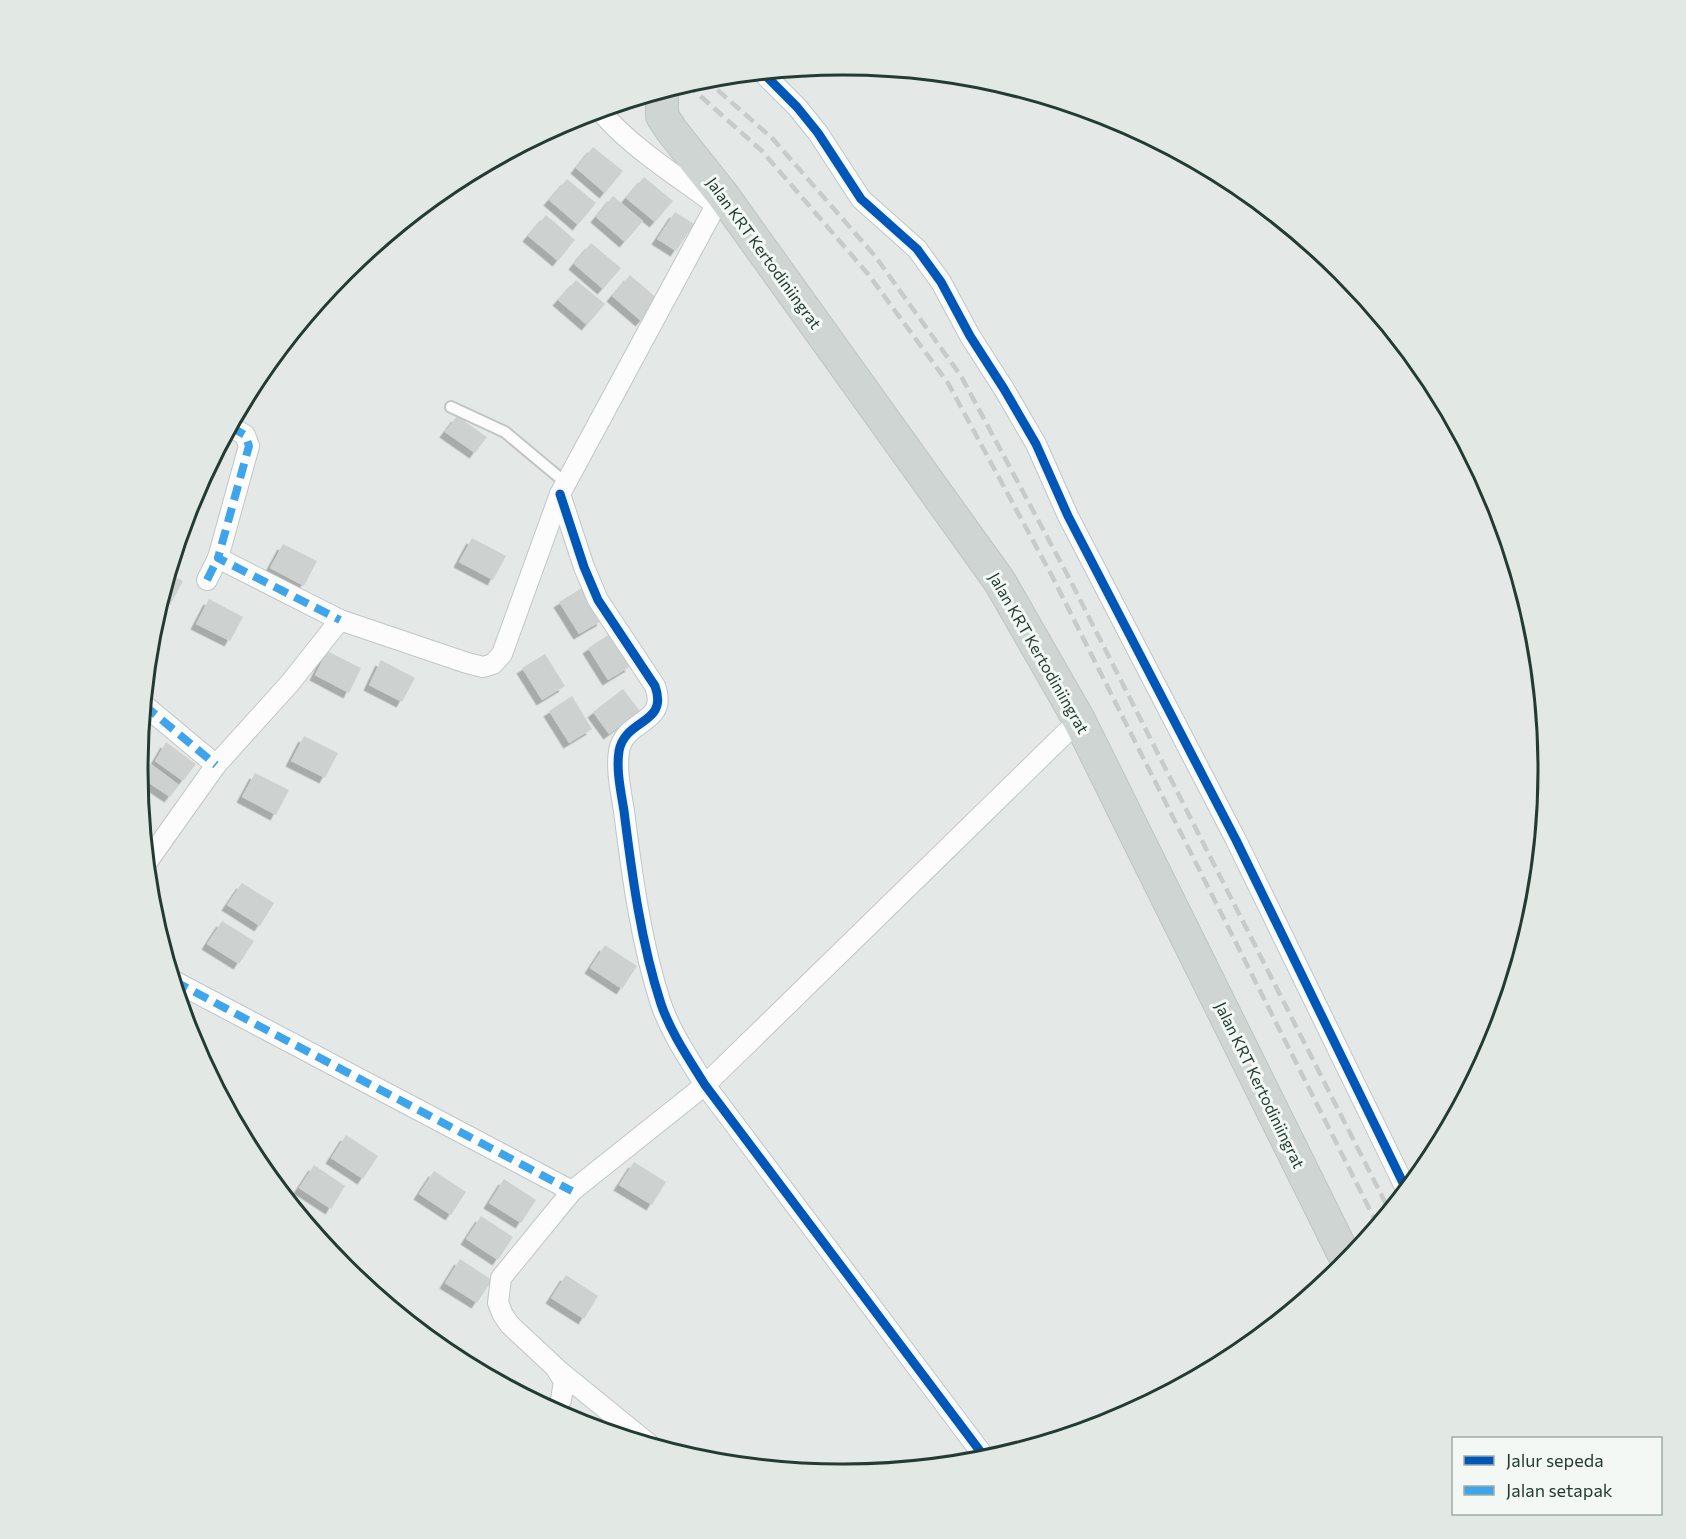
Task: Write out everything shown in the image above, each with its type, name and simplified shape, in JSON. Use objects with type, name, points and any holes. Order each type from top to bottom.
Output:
[{"type":"main road","name":"Jalan KRT Kertodiniingrat","points":[[662,99],[662,116],[718,199],[1000,582],[1079,720],[1342,1252]]},
{"type":"street","points":[[769,79],[797,106],[818,133],[861,199],[917,249],[941,282],[970,336],[1010,398],[1036,444],[1068,516],[1236,840],[1402,1181]]},
{"type":"street","points":[[218,558],[340,620],[467,663],[483,667],[493,664],[502,654],[510,637],[537,552],[563,489],[644,342],[718,199],[626,135],[607,117]]},
{"type":"street","points":[[207,580],[218,558],[249,446],[245,435],[237,431]]},
{"type":"street","points":[[563,489],[584,567],[598,600],[655,686],[660,700],[658,709],[635,727],[622,743],[618,759],[636,892],[662,1005],[678,1041],[705,1085],[980,1451]]},
{"type":"street","points":[[153,853],[216,765],[290,683],[340,620]]},
{"type":"street","points":[[151,711],[216,765]]},
{"type":"street","points":[[633,1431],[555,1367],[510,1325],[498,1303],[501,1278],[572,1191],[705,1085],[1079,720]]},
{"type":"street","points":[[183,986],[572,1191]]},
{"type":"street","points":[[555,1367],[564,1381],[559,1403]]},
{"type":"lane","points":[[451,407],[505,432],[563,489]]},
{"type":"building","points":[[593,147],[623,171],[605,193],[576,168]]},
{"type":"building","points":[[644,177],[673,201],[655,222],[626,198]]},
{"type":"building","points":[[567,179],[596,203],[578,225],[549,200]]},
{"type":"building","points":[[613,196],[643,221],[625,242],[596,217]]},
{"type":"building","points":[[675,212],[694,224],[676,251],[657,239]]},
{"type":"building","points":[[546,215],[575,240],[558,261],[528,236]]},
{"type":"building","points":[[591,243],[621,268],[603,289],[574,264]]},
{"type":"building","points":[[630,275],[659,300],[641,321],[612,296]]},
{"type":"building","points":[[576,280],[605,304],[587,325],[558,300]]},
{"type":"building","points":[[457,416],[487,437],[475,453],[445,432]]},
{"type":"building","points":[[472,538],[506,556],[493,580],[459,562]]},
{"type":"building","points":[[283,544],[317,561],[304,586],[270,568]]},
{"type":"building","points":[[176,577],[183,581],[169,604]]},
{"type":"building","points":[[582,588],[603,620],[579,634],[559,602]]},
{"type":"building","points":[[209,599],[243,617],[230,641],[196,624]]},
{"type":"building","points":[[611,633],[631,666],[608,680],[588,648]]},
{"type":"building","points":[[327,651],[361,668],[349,693],[315,675]]},
{"type":"building","points":[[545,654],[565,686],[542,700],[522,668]]},
{"type":"building","points":[[381,660],[415,678],[402,702],[369,685]]},
{"type":"building","points":[[623,689],[640,711],[609,734],[593,712]]},
{"type":"building","points":[[572,696],[592,729],[569,743],[549,711]]},
{"type":"building","points":[[304,736],[338,753],[325,778],[291,761]]},
{"type":"building","points":[[166,742],[196,764],[183,781],[155,761]]},
{"type":"building","points":[[151,764],[179,785],[170,797],[149,783],[148,767]]},
{"type":"building","points":[[255,773],[289,790],[276,815],[242,797]]},
{"type":"building","points":[[242,883],[274,903],[260,926],[227,905]]},
{"type":"building","points":[[222,921],[254,941],[239,964],[207,944]]},
{"type":"building","points":[[605,945],[637,966],[622,989],[590,968]]},
{"type":"building","points":[[346,1135],[378,1156],[363,1179],[331,1158]]},
{"type":"building","points":[[634,1162],[666,1182],[652,1205],[619,1185]]},
{"type":"building","points":[[314,1165],[345,1186],[331,1209],[299,1188]]},
{"type":"building","points":[[434,1171],[466,1192],[451,1215],[419,1194]]},
{"type":"building","points":[[504,1179],[536,1200],[521,1223],[489,1203]]},
{"type":"building","points":[[481,1216],[513,1237],[498,1260],[466,1239]]},
{"type":"building","points":[[460,1259],[492,1280],[477,1303],[445,1283]]},
{"type":"building","points":[[566,1275],[598,1296],[584,1319],[551,1298]]},
{"type":"railway","points":[[714,87],[772,138],[875,256],[961,376],[1067,574],[1385,1203]]},
{"type":"railway","points":[[695,91],[762,151],[868,274],[948,383],[1052,576],[1373,1217]]},
{"type":"marked path","points":[[237,431],[245,435],[249,446],[218,558],[340,620]]},
{"type":"marked path","points":[[207,580],[218,558]]},
{"type":"marked path","points":[[151,711],[216,765]]},
{"type":"marked path","points":[[183,986],[572,1191]]},
{"type":"cycle path","points":[[769,79],[797,107],[818,133],[861,199],[917,249],[941,282],[970,336],[1036,444],[1068,516],[1236,840],[1402,1181]]},
{"type":"cycle path","points":[[560,494],[584,567],[598,600],[655,686],[658,699],[651,715],[629,732],[623,740],[619,751],[618,766],[638,909],[654,981],[665,1015],[705,1085],[980,1451]]}]
